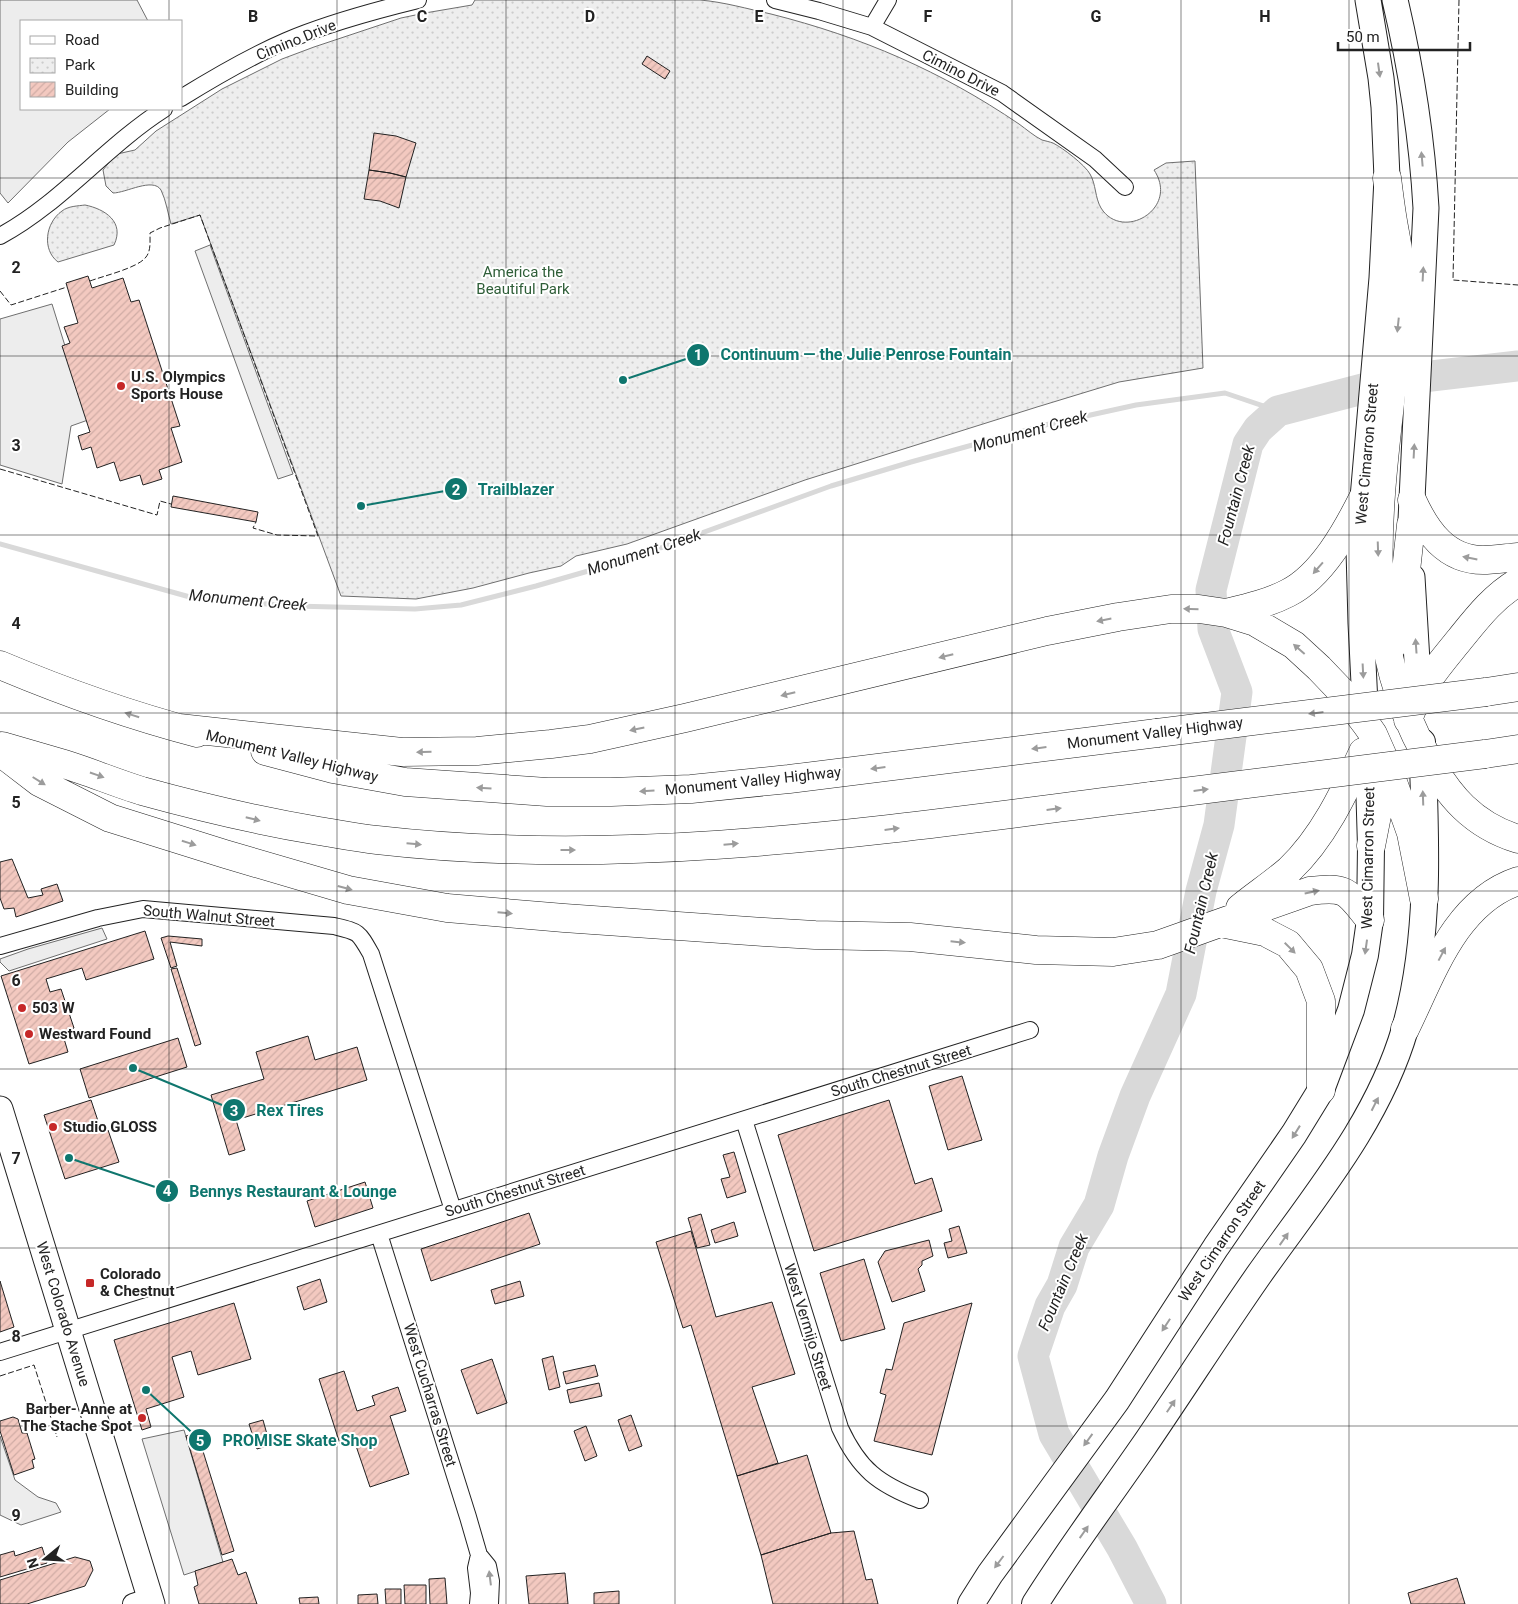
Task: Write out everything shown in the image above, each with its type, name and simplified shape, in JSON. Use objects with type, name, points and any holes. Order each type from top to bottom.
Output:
[{"type":"highway","points":[[1387,178],[1391,277],[1399,316],[1371,499],[1378,538],[1379,596],[1390,658],[1399,698],[1408,720],[1436,773],[1455,800],[1479,822],[1502,834],[1518,839]]},
{"type":"highway","points":[[1226,613],[1274,600],[1304,582],[1317,570],[1349,525],[1371,499]]},
{"type":"highway","points":[[1412,513],[1441,545],[1458,556],[1482,560],[1518,557]]},
{"type":"highway","points":[[1243,915],[1290,869],[1317,837],[1343,797],[1369,734],[1390,658],[1405,580],[1412,513]]},
{"type":"highway","points":[[1372,846],[1388,768],[1427,680],[1478,617],[1494,600],[1518,582]]},
{"type":"highway","points":[[179,728],[402,752],[477,751],[551,744],[590,739],[675,720],[1047,631],[1170,609],[1226,613],[1255,622],[1294,645],[1341,691],[1388,768],[1411,833],[1424,899]]},
{"type":"highway","name":"Monument Valley Highway","points":[[0,665],[69,693],[129,714],[333,769],[405,782],[547,792],[691,789],[789,779],[1518,687]]},
{"type":"highway","points":[[1035,1604],[1144,1447],[1233,1313],[1344,1156],[1368,1117],[1390,1074],[1405,1029],[1416,982],[1421,940],[1424,899],[1422,749],[1419,695]]},
{"type":"highway","name":"West Cimarron Street","points":[[971,1604],[990,1574],[1117,1400],[1216,1247],[1294,1134],[1321,1090],[1351,1010],[1365,955],[1370,920],[1372,846],[1369,734]]},
{"type":"highway","points":[[0,746],[62,763],[140,790],[260,821],[374,840],[520,850],[619,850],[696,847],[872,831],[1518,749]]},
{"type":"highway","points":[[0,752],[39,782],[110,818],[348,890],[447,908],[764,932],[910,937],[1036,950],[1113,952],[1158,945],[1310,891],[1330,889],[1348,893],[1370,920]]},
{"type":"highway","points":[[1405,1029],[1454,930],[1484,898],[1505,885],[1518,881]]},
{"type":"highway","points":[[1243,915],[1265,932],[1288,944],[1309,969],[1321,1000],[1321,1090]]},
{"type":"main road","points":[[1368,0],[1384,107],[1387,178]]},
{"type":"main road","points":[[1395,0],[1417,116],[1426,208],[1412,513],[1412,591],[1419,695]]},
{"type":"main road","name":"West Cimarron Street","points":[[1369,734],[1361,631],[1359,550],[1371,499]]},
{"type":"main road","name":"West Colorado Avenue","points":[[0,1109],[69,1331],[145,1602]]},
{"type":"street","name":"Cimino Drive","points":[[182,97],[235,66],[286,41],[330,24],[418,0]]},
{"type":"street","name":"Cimino Drive","points":[[776,0],[872,27],[1002,93],[1095,159],[1125,187]]},
{"type":"street","points":[[872,27],[888,0]]},
{"type":"street","points":[[0,236],[24,222],[104,154],[144,122],[162,110]]},
{"type":"street","name":"South Walnut Street","points":[[0,946],[98,918],[142,909],[334,926],[360,935],[370,954],[453,1210]]},
{"type":"street","name":"South Chestnut Street","points":[[0,1352],[1030,1030]]},
{"type":"street","name":"West Vermijo Street","points":[[744,1120],[843,1435],[855,1456],[880,1481],[895,1490],[920,1500]]},
{"type":"street","name":"West Cucharras Street","points":[[380,1234],[479,1555],[488,1566],[491,1581],[490,1604]]},
{"type":"street","name":"West Cucharras Street","points":[[478,1604],[480,1593],[476,1568],[479,1555]]},
{"type":"green space","name":"America the Beautiful Park","points":[[475,0],[700,0],[771,14],[837,33],[930,72],[990,105],[1042,140],[1053,143],[1087,170],[1101,208],[1110,218],[1122,222],[1134,221],[1145,216],[1154,208],[1160,197],[1160,184],[1154,170],[1166,163],[1195,161],[1203,368],[1119,382],[1037,407],[805,480],[627,544],[576,556],[561,566],[473,588],[416,599],[341,596],[200,215],[171,224],[163,194],[157,186],[146,185],[113,193],[106,186],[103,170],[117,154],[135,150],[156,131],[222,89],[282,59],[401,18],[472,5]]},
{"type":"green space","points":[[85,205],[106,213],[115,223],[117,237],[114,245],[58,262],[49,251],[48,237],[52,222],[64,209]]},
{"type":"shaded area","points":[[0,0],[137,0],[147,20],[20,20],[20,110],[109,110],[68,142],[8,203],[0,193]]},
{"type":"shaded area","points":[[210,245],[293,474],[278,479],[195,251]]},
{"type":"shaded area","points":[[52,304],[88,420],[71,426],[62,484],[0,465],[0,319]]},
{"type":"shaded area","points":[[102,928],[107,939],[9,971],[0,962],[0,959],[28,949]]},
{"type":"shaded area","points":[[184,1430],[223,1562],[184,1575],[142,1439]]},
{"type":"shaded area","points":[[0,1436],[15,1480],[38,1497],[56,1503],[61,1512],[21,1525],[0,1515]]},
{"type":"building","points":[[647,56],[670,71],[665,79],[642,64]]},
{"type":"building","points":[[374,133],[396,136],[416,143],[406,177],[369,170]]},
{"type":"building","points":[[369,170],[406,177],[399,208],[380,201],[364,199]]},
{"type":"building","name":"U.S. Olympics Sports House","points":[[88,276],[92,288],[123,278],[131,302],[139,300],[180,426],[171,428],[182,462],[159,470],[162,479],[143,485],[140,475],[120,481],[114,462],[97,468],[91,447],[82,450],[78,436],[90,432],[62,346],[70,343],[64,327],[78,323],[66,283]]},
{"type":"building","points":[[173,496],[258,512],[256,522],[171,507]]},
{"type":"building","points":[[12,859],[28,898],[43,895],[41,889],[57,884],[63,901],[16,917],[14,908],[4,909],[0,898],[0,862]]},
{"type":"building","points":[[145,931],[154,959],[86,980],[82,968],[46,979],[50,992],[61,989],[74,1028],[62,1032],[68,1052],[29,1064],[1,976]]},
{"type":"building","points":[[168,936],[202,939],[202,946],[170,942],[177,966],[171,968],[161,938]]},
{"type":"building","points":[[177,968],[201,1044],[195,1046],[171,969]]},
{"type":"building","points":[[308,1036],[315,1060],[357,1047],[367,1080],[236,1120],[245,1150],[229,1155],[211,1095],[264,1079],[256,1052]]},
{"type":"building","points":[[178,1038],[187,1067],[89,1098],[80,1069]]},
{"type":"building","points":[[962,1076],[982,1140],[948,1150],[929,1086]]},
{"type":"building","points":[[91,1100],[102,1133],[108,1130],[119,1162],[65,1179],[44,1115]]},
{"type":"building","points":[[889,1100],[915,1184],[932,1178],[942,1211],[814,1251],[778,1135]]},
{"type":"building","points":[[734,1152],[746,1192],[727,1198],[721,1179],[730,1177],[723,1155]]},
{"type":"building","points":[[365,1182],[373,1208],[315,1227],[307,1201]]},
{"type":"building","points":[[529,1213],[540,1244],[431,1281],[421,1249]]},
{"type":"building","points":[[701,1214],[710,1245],[697,1248],[688,1218]]},
{"type":"building","points":[[734,1222],[738,1236],[715,1243],[711,1230]]},
{"type":"building","points":[[959,1226],[967,1253],[948,1258],[944,1243],[952,1241],[949,1229]]},
{"type":"building","points":[[691,1231],[716,1317],[772,1302],[795,1374],[752,1387],[778,1463],[737,1476],[691,1325],[683,1328],[656,1242]]},
{"type":"building","points":[[929,1240],[933,1256],[922,1261],[922,1265],[918,1269],[925,1291],[892,1302],[878,1262],[885,1251]]},
{"type":"building","points":[[864,1259],[885,1329],[841,1341],[820,1273]]},
{"type":"building","points":[[320,1279],[327,1302],[304,1310],[297,1287]]},
{"type":"building","points":[[0,1281],[14,1327],[0,1332]]},
{"type":"building","points":[[520,1281],[524,1296],[495,1304],[491,1290]]},
{"type":"building","points":[[234,1303],[251,1359],[198,1375],[191,1351],[172,1357],[184,1397],[146,1409],[151,1427],[142,1430],[114,1340]]},
{"type":"building","points":[[972,1303],[932,1455],[874,1441],[886,1395],[880,1393],[886,1369],[892,1370],[904,1323]]},
{"type":"building","points":[[553,1356],[560,1387],[549,1390],[542,1359]]},
{"type":"building","points":[[492,1359],[507,1403],[477,1414],[461,1370]]},
{"type":"building","points":[[595,1365],[598,1376],[566,1384],[563,1372]]},
{"type":"building","points":[[344,1371],[357,1411],[375,1405],[372,1396],[398,1387],[406,1411],[390,1416],[409,1474],[370,1487],[354,1440],[340,1444],[319,1379]]},
{"type":"building","points":[[599,1383],[602,1396],[570,1403],[567,1390]]},
{"type":"building","points":[[631,1415],[642,1446],[629,1451],[618,1420]]},
{"type":"building","points":[[13,1417],[18,1419],[22,1433],[27,1433],[35,1459],[32,1460],[34,1468],[14,1475],[0,1431],[0,1421]]},
{"type":"building","points":[[263,1420],[270,1445],[257,1449],[249,1424]]},
{"type":"building","points":[[586,1426],[597,1456],[585,1461],[574,1431]]},
{"type":"building","points":[[197,1432],[234,1551],[222,1555],[186,1436]]},
{"type":"building","points":[[807,1455],[831,1533],[761,1555],[737,1476]]},
{"type":"building","points":[[854,1531],[866,1580],[872,1579],[878,1604],[773,1604],[761,1555],[831,1533]]},
{"type":"building","points":[[42,1547],[47,1563],[0,1577],[0,1555],[14,1551],[15,1556]]},
{"type":"building","points":[[75,1557],[90,1561],[93,1570],[85,1586],[27,1604],[0,1604],[0,1580]]},
{"type":"building","points":[[232,1559],[238,1575],[246,1572],[257,1604],[199,1604],[194,1587],[198,1585],[195,1571]]},
{"type":"building","points":[[565,1573],[568,1604],[529,1604],[526,1576]]},
{"type":"building","points":[[445,1578],[447,1604],[430,1604],[429,1579]]},
{"type":"building","points":[[1457,1578],[1465,1604],[1411,1604],[1408,1593]]},
{"type":"building","points":[[404,1585],[426,1585],[426,1604],[405,1604]]},
{"type":"building","points":[[385,1589],[401,1589],[401,1604],[386,1604]]},
{"type":"building","points":[[619,1591],[619,1604],[594,1604],[594,1593]]},
{"type":"building","points":[[377,1594],[378,1604],[358,1604],[358,1595]]},
{"type":"building","points":[[318,1597],[319,1604],[300,1604],[299,1598]]},
{"type":"waterway","name":"Fountain Creek","points":[[1151,1604],[1122,1548],[1054,1434],[1033,1356],[1050,1306],[1062,1285],[1074,1247],[1099,1205],[1113,1156],[1135,1096],[1181,994],[1201,891],[1219,825],[1237,692],[1213,629],[1211,590],[1248,444],[1258,429],[1278,411],[1397,380],[1518,366]]},
{"type":"waterway","name":"Monument Creek","points":[[0,544],[197,599],[294,606],[415,609],[461,605],[630,559],[831,486],[1045,425],[1136,405],[1225,393],[1278,411]]},
{"type":"fence","points":[[1459,0],[1453,280],[1518,285]]},
{"type":"fence","points":[[90,281],[136,265],[142,261],[149,252],[150,233],[200,215],[318,536],[277,535],[253,528],[256,522]]},
{"type":"fence","points":[[0,291],[11,305],[67,287]]},
{"type":"fence","points":[[0,469],[157,515],[160,501],[171,504]]},
{"type":"fence","points":[[0,1376],[34,1365],[57,1437]]},
{"type":"place","name":"Continuum — the Julie Penrose Fountain","points":[[623,380]]},
{"type":"place","name":"U.S. Olympics Sports House","points":[[121,386]]},
{"type":"place","name":"Trailblazer","points":[[361,506]]},
{"type":"place","name":"503 W","points":[[22,1008]]},
{"type":"place","name":"Westward Found","points":[[29,1034]]},
{"type":"place","name":"Rex Tires","points":[[133,1068]]},
{"type":"place","name":"Studio GLOSS","points":[[53,1127]]},
{"type":"place","name":"Bennys Restaurant & Lounge","points":[[69,1158]]},
{"type":"place","name":"Colorado & Chestnut","points":[[90,1283]]},
{"type":"place","name":"PROMISE Skate Shop","points":[[146,1390]]},
{"type":"place","name":"Barber- Anne at The Stache Spot","points":[[142,1418]]}]
